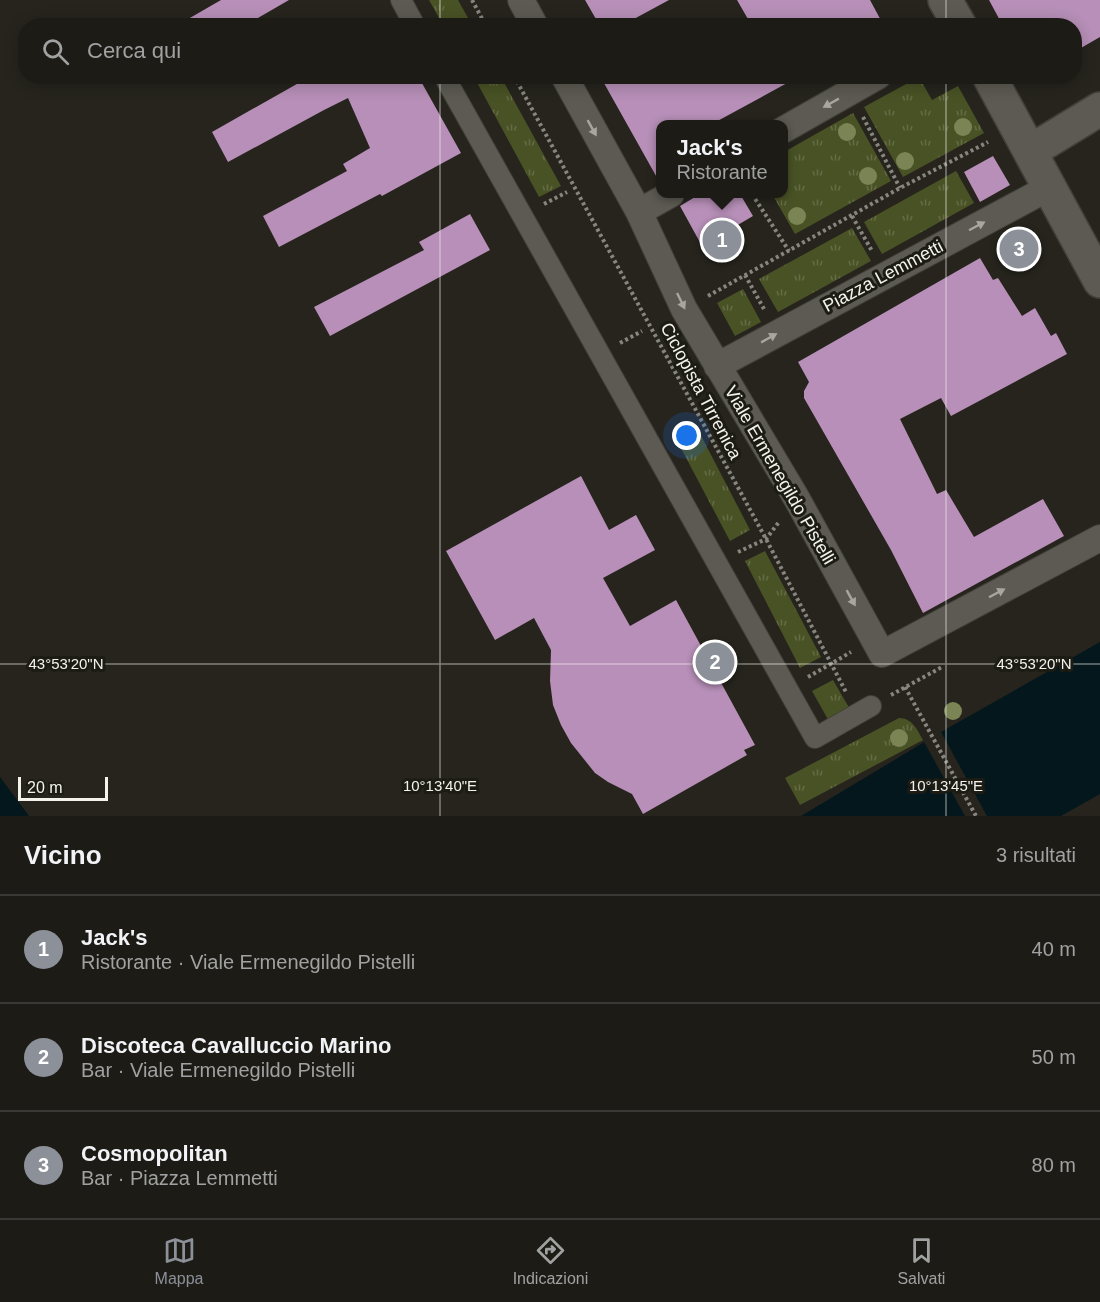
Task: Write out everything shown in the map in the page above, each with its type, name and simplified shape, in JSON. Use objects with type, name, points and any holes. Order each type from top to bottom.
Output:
[{"type":"street","points":[[401,0],[411,18]]},
{"type":"street","points":[[521,0],[531,18]]},
{"type":"street","points":[[945,0],[955,18]]},
{"type":"street","points":[[448,84],[814,738],[871,706]]},
{"type":"street","name":"Viale Ermenegildo Pistelli","points":[[568,84],[639,212],[684,309],[797,499],[874,640]]},
{"type":"street","points":[[788,127],[864,84]]},
{"type":"street","points":[[993,84],[1100,281]]},
{"type":"street","points":[[1031,151],[1100,109]]},
{"type":"street","name":"Piazza Lemmetti","points":[[717,366],[1050,187]]},
{"type":"street","points":[[639,212],[664,198]]},
{"type":"street","points":[[874,640],[882,654],[1100,538]]},
{"type":"path","points":[[472,0],[482,18]]},
{"type":"path","name":"Ciclopista Tirrenica","points":[[518,84],[766,538],[851,702],[871,706]]},
{"type":"path","points":[[849,93],[900,188]]},
{"type":"path","points":[[702,299],[900,188],[988,142]]},
{"type":"path","points":[[756,198],[789,251]]},
{"type":"path","points":[[852,216],[873,253]]},
{"type":"path","points":[[745,275],[766,312]]},
{"type":"path","points":[[716,563],[766,538],[797,499]]},
{"type":"path","points":[[787,689],[874,640]]},
{"type":"path","points":[[942,667],[905,687],[976,816]]},
{"type":"green space","points":[[429,0],[458,0],[468,18],[439,18]]},
{"type":"green space","points":[[478,84],[505,84],[561,186],[539,197]]},
{"type":"green space","points":[[906,84],[923,84],[932,100],[958,86],[984,133],[903,177],[864,107]]},
{"type":"green space","points":[[853,113],[891,181],[795,234],[774,198],[788,198],[788,150]]},
{"type":"green space","points":[[956,171],[974,203],[882,254],[864,222]]},
{"type":"green space","points":[[852,228],[871,261],[778,312],[759,279]]},
{"type":"green space","points":[[743,289],[761,322],[735,336],[717,303]]},
{"type":"green space","points":[[695,424],[750,530],[730,541],[674,435]]},
{"type":"green space","points":[[765,551],[821,657],[800,668],[745,561]]},
{"type":"green space","points":[[833,680],[851,711],[830,723],[812,691]]},
{"type":"green space","points":[[899,718],[911,722],[923,740],[800,805],[785,778]]},
{"type":"water","points":[[1100,642],[1100,794],[1061,816],[801,816],[941,732]]},
{"type":"water","points":[[0,777],[29,816],[0,816]]},
{"type":"pier","points":[[939,729],[987,816],[965,816],[923,740]]},
{"type":"building","points":[[221,0],[289,0],[258,18],[190,18]]},
{"type":"building","points":[[585,0],[669,0],[636,18],[595,18]]},
{"type":"building","points":[[737,0],[870,0],[880,18],[747,18]]},
{"type":"building","points":[[989,0],[1100,0],[1100,37],[1082,47],[1082,18],[999,18]]},
{"type":"building","points":[[297,84],[422,84],[461,153],[382,196],[380,194],[279,247],[263,216],[347,171],[343,164],[370,148],[348,98],[228,162],[212,132]]},
{"type":"building","points":[[604,84],[785,84],[719,120],[656,120],[656,176]]},
{"type":"building","points":[[993,156],[1010,185],[980,202],[964,172]]},
{"type":"building","points":[[693,198],[742,198],[753,216],[702,246],[680,206]]},
{"type":"building","points":[[470,214],[490,250],[330,336],[314,307],[424,250],[419,242]]},
{"type":"building","points":[[980,258],[993,280],[998,278],[1022,316],[1035,308],[1051,336],[1056,333],[1067,354],[951,416],[941,398],[900,419],[937,494],[946,490],[974,537],[1043,499],[1064,536],[923,613],[891,550],[804,398],[804,391],[809,382],[798,362]]},
{"type":"building","points":[[581,476],[609,530],[636,515],[655,550],[603,578],[630,626],[676,600],[755,745],[744,750],[747,755],[643,814],[632,794],[595,773],[571,743],[553,705],[550,681],[551,650],[534,618],[495,640],[446,551]]},
{"type":"place","name":"Jack's","points":[[722,240]]},
{"type":"place","name":"Cosmopolitan","points":[[1019,249]]},
{"type":"place","name":"Discoteca Cavalluccio Marino","points":[[715,662]]}]
